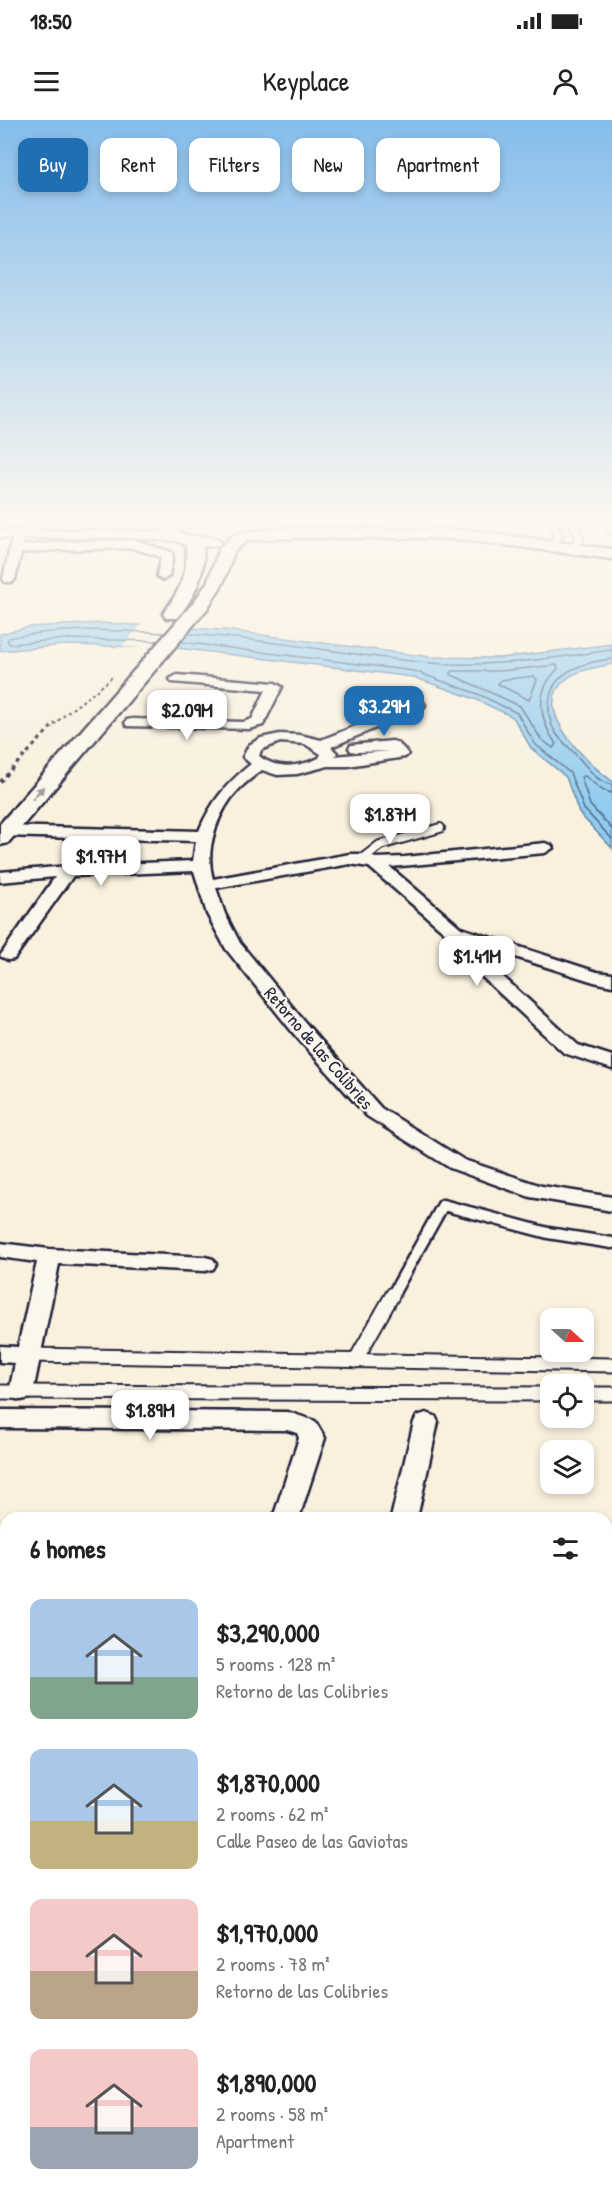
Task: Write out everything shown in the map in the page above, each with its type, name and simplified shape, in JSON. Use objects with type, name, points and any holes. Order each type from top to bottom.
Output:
[{"type":"main road","points":[[0,808],[177,620]]},
{"type":"main road","points":[[2,833],[133,666]]},
{"type":"street","points":[[177,679],[274,687],[251,724]]},
{"type":"street","points":[[356,748],[392,745],[399,755],[348,761],[326,761],[307,769],[281,771],[259,765],[251,757],[254,748],[273,740],[303,739],[322,744],[418,705]]},
{"type":"street","points":[[132,723],[251,724],[273,740]]},
{"type":"street","points":[[322,744],[329,753],[326,761]]},
{"type":"street","name":"Retorno de las Colibries","points":[[259,765],[233,786],[214,813],[205,836],[201,866],[216,914],[232,945],[301,1030],[374,1112],[457,1164],[538,1192],[612,1204]]},
{"type":"street","points":[[2,833],[126,851],[201,866]]},
{"type":"street","points":[[0,877],[68,871],[126,851],[205,836]]},
{"type":"street","points":[[206,885],[350,859],[405,862],[545,848]]},
{"type":"street","points":[[369,861],[455,932],[484,969],[571,1049],[612,1063]]},
{"type":"street","points":[[8,955],[68,871]]},
{"type":"street","points":[[455,932],[594,977],[612,980]]},
{"type":"street","points":[[0,1250],[49,1256],[205,1264]]},
{"type":"street","points":[[11,1392],[29,1354],[49,1256]]},
{"type":"street","points":[[0,1354],[29,1354]]},
{"type":"street","points":[[0,1419],[288,1421],[306,1427],[312,1438],[288,1512]]},
{"type":"street","points":[[406,1512],[426,1422]]},
{"type":"lane","points":[[369,861],[380,845],[440,828]]},
{"type":"lane","points":[[355,1361],[443,1205],[528,1228],[583,1240],[612,1243]]},
{"type":"lane","points":[[29,1354],[612,1365]]},
{"type":"lane","points":[[11,1392],[540,1394]]},
{"type":"lane","points":[[594,1394],[612,1394]]},
{"type":"path","points":[[0,782],[62,716],[133,666]]},
{"type":"water","points":[[101,623],[224,630],[431,657],[500,658],[612,644],[612,664],[585,670],[566,679],[554,696],[554,709],[559,723],[579,751],[612,781],[612,848],[579,813],[566,777],[531,748],[513,717],[475,699],[413,677],[177,648],[66,645],[0,651],[0,634],[29,627]]},
{"type":"pier","points":[[143,623],[176,624],[154,649],[122,646]]}]
